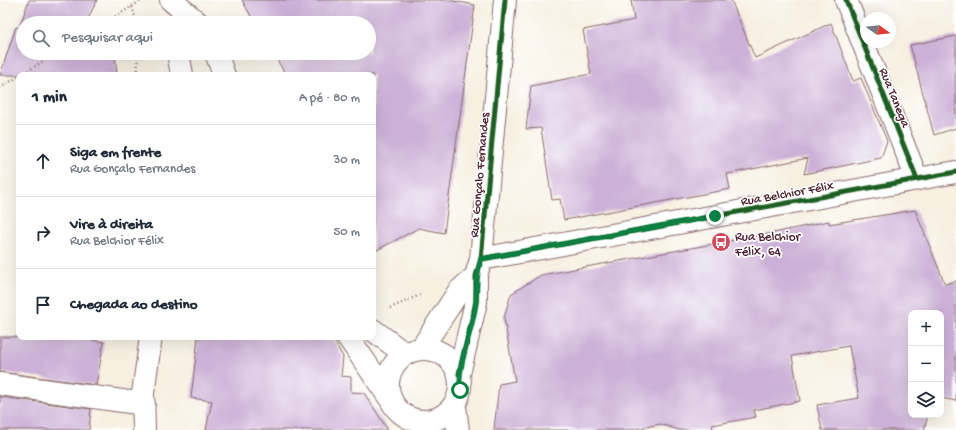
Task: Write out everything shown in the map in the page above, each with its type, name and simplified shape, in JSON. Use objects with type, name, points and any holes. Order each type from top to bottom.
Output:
[{"type":"street","points":[[170,0],[171,16]]},
{"type":"street","points":[[170,0],[189,16]]},
{"type":"street","name":"Rua Gonçalo Fernandes","points":[[459,374],[476,302],[504,0]]},
{"type":"street","name":"Rua Tanega","points":[[846,0],[917,179]]},
{"type":"street","points":[[179,60],[181,72]]},
{"type":"street","points":[[219,60],[223,72]]},
{"type":"street","name":"Rua Belchior Félix","points":[[478,268],[956,172]]},
{"type":"street","points":[[389,397],[388,381],[393,366],[413,351],[478,268]]},
{"type":"street","points":[[376,332],[413,351],[436,351],[451,360],[459,374],[460,390],[455,406],[458,430]]},
{"type":"street","points":[[144,430],[143,394],[151,340]]},
{"type":"street","points":[[350,340],[398,411],[413,425],[443,417],[455,406]]},
{"type":"street","points":[[0,384],[144,404]]},
{"type":"path","points":[[117,16],[142,0]]},
{"type":"path","points":[[132,7],[135,16]]},
{"type":"path","points":[[26,72],[45,60]]},
{"type":"path","points":[[137,60],[138,72]]},
{"type":"path","points":[[0,88],[16,78]]},
{"type":"path","points":[[386,309],[418,297],[423,293]]},
{"type":"building","points":[[29,0],[97,0],[89,16],[23,16]]},
{"type":"building","points":[[242,0],[448,0],[475,5],[444,233],[419,228],[376,250],[376,72],[284,72],[277,60],[376,60],[376,16],[251,16]]},
{"type":"building","points":[[631,0],[731,0],[755,58],[831,23],[853,81],[861,78],[887,141],[881,158],[804,174],[808,158],[727,174],[730,189],[564,220],[560,199],[552,200],[541,128],[526,129],[531,86],[591,74],[583,30],[634,20]]},
{"type":"building","points":[[16,27],[16,60],[116,60],[117,72],[16,72],[16,75],[0,75]]},
{"type":"building","points":[[956,36],[956,128],[934,135],[910,45]]},
{"type":"building","points":[[915,210],[945,284],[956,281],[956,401],[944,399],[944,310],[908,310],[908,418],[927,418],[924,430],[822,430],[817,405],[859,398],[849,346],[792,356],[800,401],[754,410],[756,417],[712,425],[713,430],[679,430],[660,424],[631,430],[494,430],[499,384],[515,381],[504,318],[507,307],[511,294],[541,275],[769,234],[829,221],[829,224]]},
{"type":"building","points":[[0,337],[16,337],[16,340],[92,340],[104,342],[96,385],[0,372]]},
{"type":"building","points":[[198,340],[334,340],[343,357],[341,376],[351,377],[351,392],[364,393],[388,430],[206,430],[212,401],[191,398]]},
{"type":"building","points":[[0,397],[91,409],[89,430],[0,430]]},
{"type":"cycle path","points":[[459,374],[476,302],[476,276],[481,259],[505,0]]},
{"type":"cycle path","points":[[846,0],[917,179]]},
{"type":"cycle path","points":[[481,259],[956,172]]},
{"type":"place","name":"Rua Belchior Félix, 64","points":[[721,242]]},
{"type":"route","points":[[460,390],[459,374],[476,302],[476,276],[481,259],[715,216]]}]
